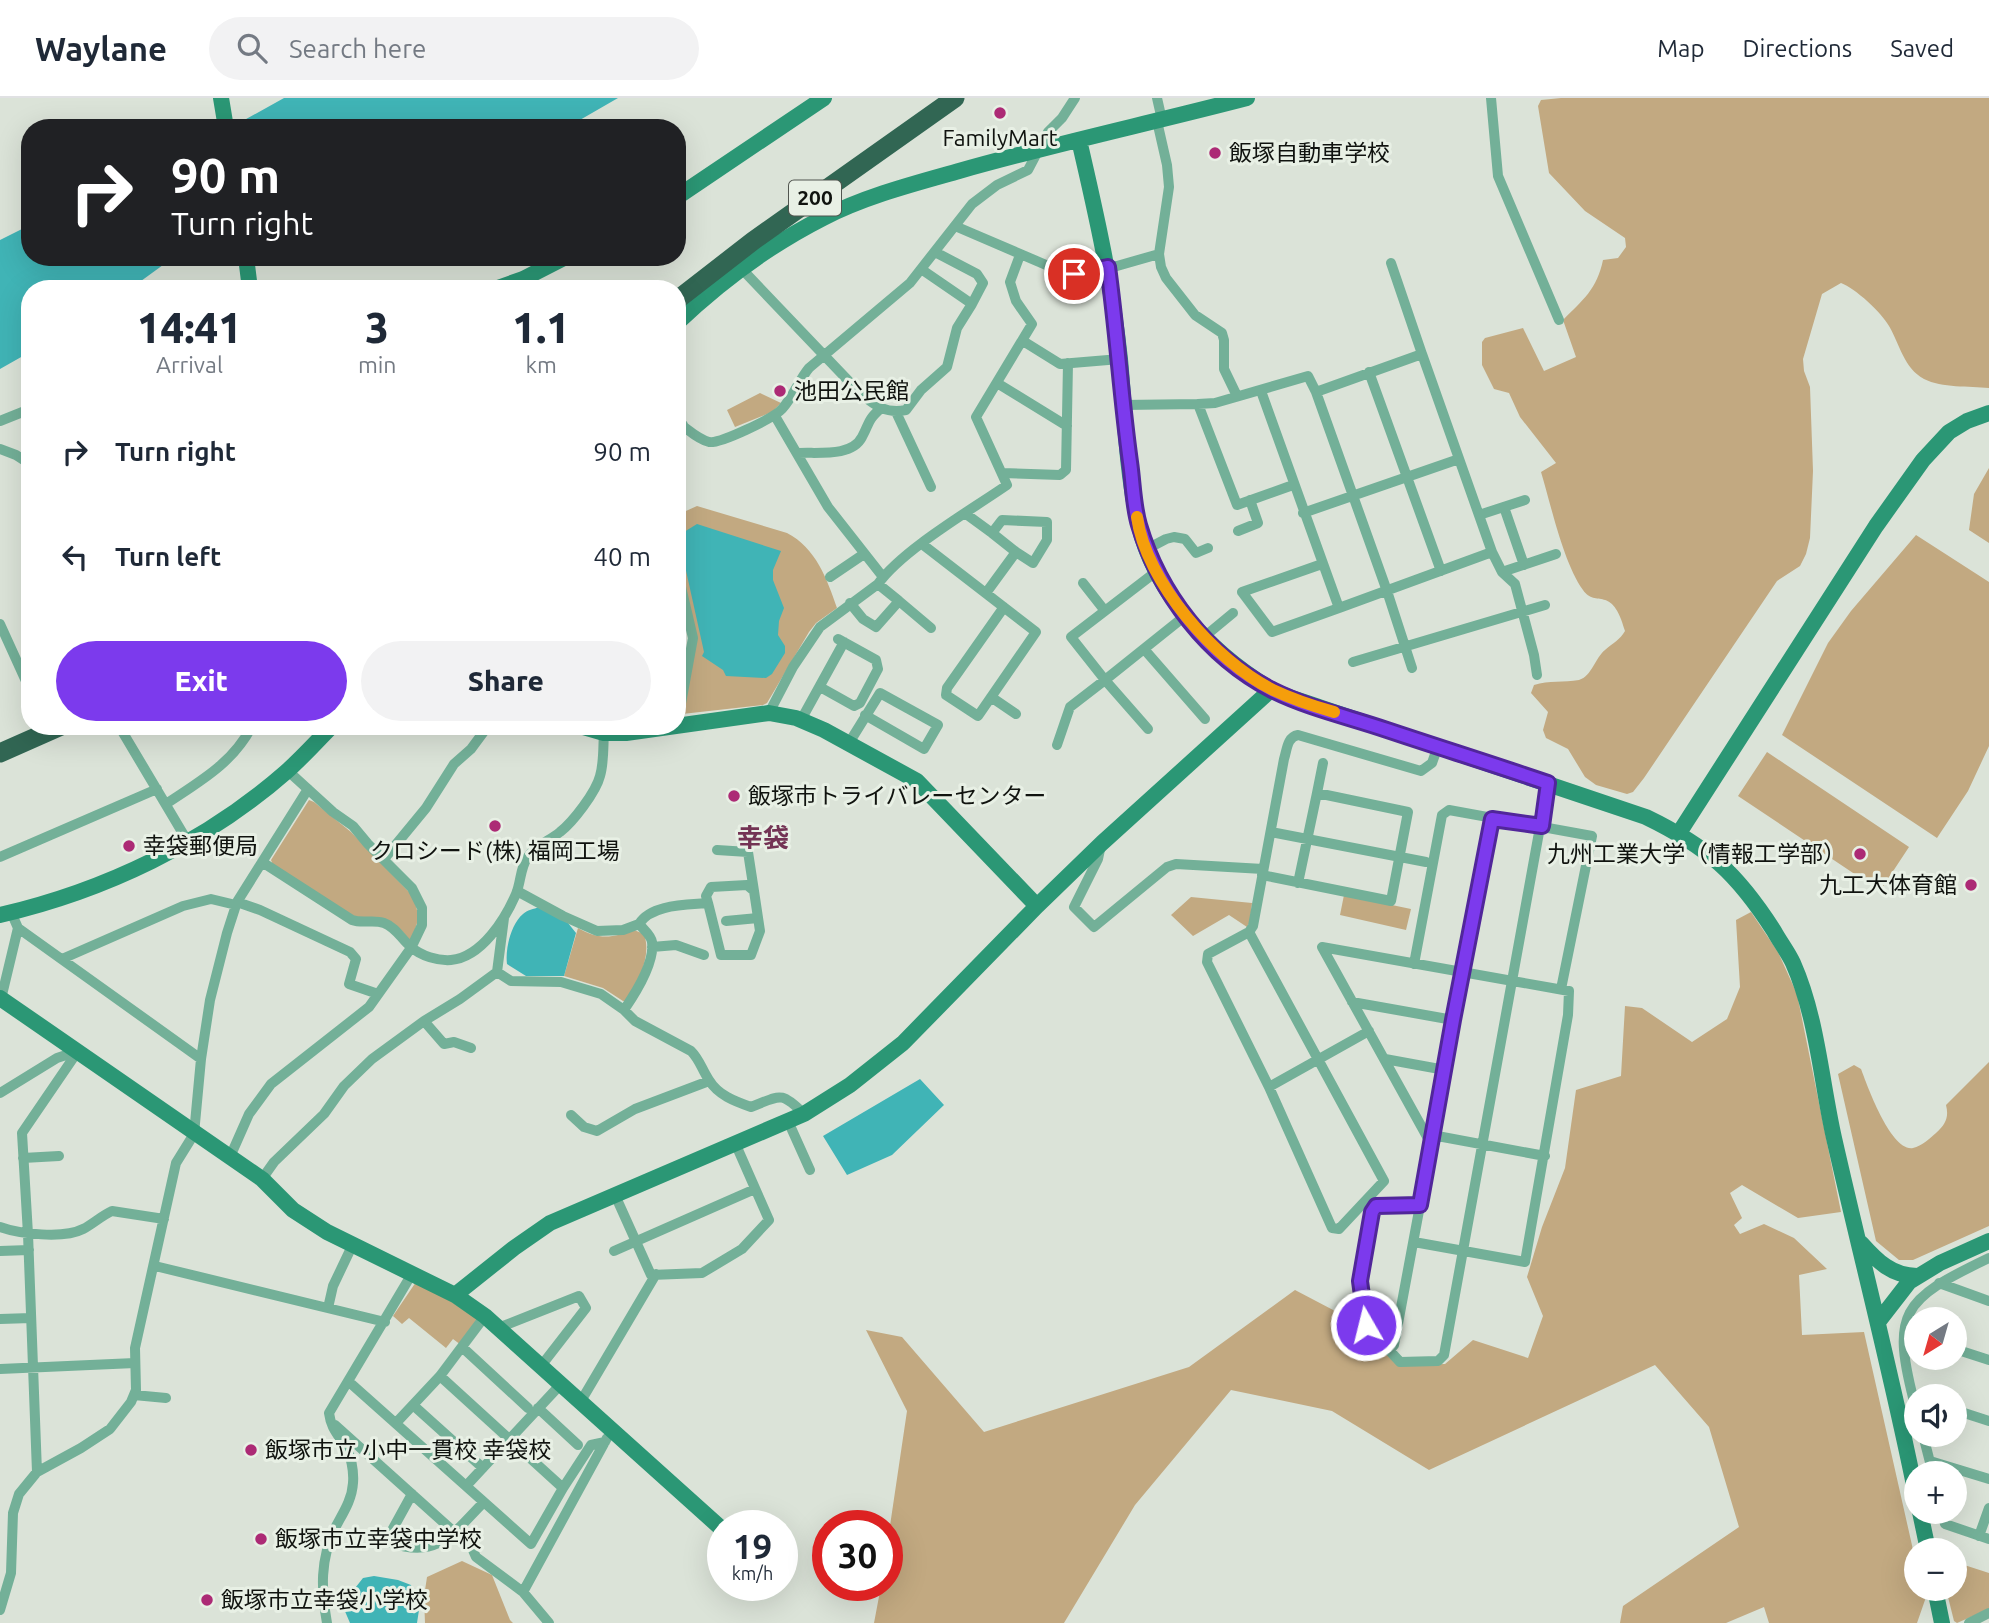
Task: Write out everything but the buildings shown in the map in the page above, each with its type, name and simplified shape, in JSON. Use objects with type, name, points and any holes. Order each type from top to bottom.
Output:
[{"type":"highway","name":"200","points":[[686,294],[813,212],[955,98]]},
{"type":"highway","points":[[0,752],[37,735]]},
{"type":"street","points":[[221,98],[224,119]]},
{"type":"street","points":[[686,191],[824,98]]},
{"type":"street","points":[[686,428],[699,439],[715,442],[775,416],[785,407],[798,381],[809,368],[910,284],[972,204],[997,185],[1027,170],[1048,132],[1075,98]]},
{"type":"street","points":[[1157,98],[1170,187],[1159,254],[1161,267],[1166,278],[1195,315],[1222,333],[1224,369],[1237,396]]},
{"type":"street","points":[[813,212],[864,200],[1038,149],[1247,98]]},
{"type":"street","points":[[1491,98],[1498,176],[1559,320]]},
{"type":"street","points":[[1079,140],[1108,267],[1138,523],[1157,571],[1185,616],[1236,665],[1272,690],[1646,817],[1679,833],[1724,865],[1753,898],[1792,961],[1806,998],[1834,1138],[1860,1241],[1909,1461]]},
{"type":"street","points":[[955,226],[1067,274],[1159,254]]},
{"type":"street","points":[[686,314],[736,263],[861,394],[880,409],[896,412],[906,410],[921,390],[947,367],[957,328],[983,282],[978,279],[977,274],[935,252]]},
{"type":"street","points":[[769,713],[793,667],[820,627],[922,544],[1007,485],[975,417],[1032,324],[1016,301],[1010,282],[1020,255]]},
{"type":"street","points":[[1391,263],[1492,552],[1502,572],[1515,584],[1537,675]]},
{"type":"street","points":[[520,280],[548,266]]},
{"type":"street","points":[[921,269],[972,304]]},
{"type":"street","points":[[1023,341],[1060,364],[1120,359]]},
{"type":"street","points":[[1316,392],[1422,354]]},
{"type":"street","points":[[1002,474],[1060,474],[1066,470],[1068,363]]},
{"type":"street","points":[[1369,372],[1441,571]]},
{"type":"street","points":[[1123,405],[1215,403],[1308,376],[1354,496],[1412,668]]},
{"type":"street","points":[[997,383],[1067,426]]},
{"type":"street","points":[[1261,391],[1339,608]]},
{"type":"street","points":[[1198,404],[1237,505],[1293,485]]},
{"type":"street","points":[[799,453],[841,451],[853,447],[861,440],[868,419],[880,409]]},
{"type":"street","points":[[896,412],[931,487]]},
{"type":"street","points":[[0,421],[21,413]]},
{"type":"street","points":[[1679,833],[1877,526],[1923,460],[1950,432],[1967,421],[1989,414]]},
{"type":"street","points":[[775,416],[799,453],[828,507],[881,580],[899,601],[931,628]]},
{"type":"street","points":[[0,449],[21,458]]},
{"type":"street","points":[[1303,513],[1460,459]]},
{"type":"street","points":[[1238,531],[1258,523],[1250,500]]},
{"type":"street","points":[[1479,515],[1525,500]]},
{"type":"street","points":[[1504,507],[1524,565]]},
{"type":"street","points":[[966,514],[1033,563],[1047,540],[1047,522],[1002,520],[992,533]]},
{"type":"street","points":[[1147,549],[1174,537],[1185,539],[1196,553],[1208,548]]},
{"type":"street","points":[[922,544],[986,593],[1004,607],[1036,632],[978,716],[946,695],[947,688],[1004,607]]},
{"type":"street","points":[[986,593],[1016,552]]},
{"type":"street","points":[[1322,564],[1242,592],[1272,632],[1492,552]]},
{"type":"street","points":[[830,577],[864,554]]},
{"type":"street","points":[[1502,572],[1556,554]]},
{"type":"street","points":[[1148,729],[1071,638],[1157,571]]},
{"type":"street","points":[[1083,583],[1105,611]]},
{"type":"street","points":[[850,603],[863,619],[876,627],[899,601]]},
{"type":"street","points":[[1353,662],[1545,605]]},
{"type":"street","points":[[686,608],[693,638],[686,676]]},
{"type":"street","points":[[1204,637],[1233,613]]},
{"type":"street","points":[[1057,745],[1070,707],[1185,616]]},
{"type":"street","points":[[0,624],[21,670]]},
{"type":"street","points":[[801,720],[820,687],[841,640],[876,660],[878,670],[860,703],[854,706],[820,687]]},
{"type":"street","points":[[1144,649],[1205,719]]},
{"type":"street","points":[[455,1295],[550,1223],[796,1118],[850,1085],[903,1043],[1102,843],[1272,690]]},
{"type":"street","points":[[849,743],[865,715],[880,692],[938,725],[924,749],[865,715]]},
{"type":"street","points":[[991,697],[1016,714]]},
{"type":"street","points":[[686,725],[769,713],[801,720],[849,743],[917,781],[1037,906]]},
{"type":"street","points":[[1249,932],[1384,1181],[1339,1229],[1332,1228],[1269,1087],[1207,962],[1208,954],[1249,932],[1254,926],[1284,759],[1289,740],[1293,736],[1298,734],[1421,771],[1432,763],[1438,746]]},
{"type":"street","points":[[124,735],[188,842]]},
{"type":"street","points":[[166,804],[233,756],[248,735]]},
{"type":"street","points":[[201,1059],[18,928],[4,910],[91,889],[188,842],[253,799],[288,771],[323,735]]},
{"type":"street","points":[[384,859],[426,808],[454,764],[481,735]]},
{"type":"street","points":[[262,862],[352,920],[385,923],[401,934],[411,948],[438,960],[453,960],[466,956],[486,939],[505,915],[517,891],[526,860],[534,849],[566,827],[600,778],[604,735]]},
{"type":"street","points":[[1298,883],[1323,763]]},
{"type":"street","points":[[230,1157],[249,1114],[271,1084],[369,1007],[411,948],[422,925],[422,908],[412,888],[353,826],[333,812],[288,771]]},
{"type":"street","points":[[1420,1205],[1376,1206],[1372,1212],[1360,1281],[1366,1325],[1401,1362],[1438,1361],[1444,1355],[1548,783]]},
{"type":"street","points":[[0,858],[157,789]]},
{"type":"street","points":[[0,1610],[11,1573],[13,1513],[19,1494],[37,1472],[110,1429],[136,1390],[135,1349],[176,1163],[194,1134],[210,1000],[237,903],[308,789]]},
{"type":"street","points":[[1102,843],[1098,859],[1074,907],[1094,927],[1167,867],[1176,863],[1262,872],[1298,883],[1391,901],[1408,812],[1317,793]]},
{"type":"street","points":[[1414,964],[1442,815],[1449,810],[1592,836],[1562,989]]},
{"type":"street","points":[[1389,1351],[1394,1345],[1414,1242],[1492,819]]},
{"type":"street","points":[[1271,832],[1426,862]]},
{"type":"street","points":[[717,850],[748,852],[754,891],[758,918],[760,930],[751,955],[721,955],[706,895],[711,887],[747,885],[754,891]]},
{"type":"street","points":[[517,891],[597,931],[623,930],[662,910],[708,903]]},
{"type":"street","points":[[62,958],[183,906],[211,899],[260,910],[351,952],[356,959],[349,984],[378,995]]},
{"type":"street","points":[[262,1179],[274,1163],[324,1114],[344,1086],[372,1059],[497,972],[505,915]]},
{"type":"street","points":[[726,921],[758,918]]},
{"type":"street","points":[[624,1010],[638,990],[652,947],[649,935],[639,924]]},
{"type":"street","points":[[18,928],[1,998],[262,1179],[293,1210],[327,1232],[455,1295],[485,1316],[580,1401],[609,1436],[707,1517]]},
{"type":"street","points":[[652,947],[677,945],[704,955]]},
{"type":"street","points":[[1414,1242],[1525,1262],[1568,1015],[1569,991],[1322,947],[1431,1139]]},
{"type":"street","points":[[497,972],[511,981],[561,982],[590,990],[624,1010],[635,1021],[691,1051],[698,1058],[709,1081],[721,1094],[736,1102],[751,1107],[776,1095],[788,1098],[810,1170]]},
{"type":"street","points":[[1352,1002],[1453,1020]]},
{"type":"street","points":[[424,1021],[444,1044],[454,1042],[471,1048]]},
{"type":"street","points":[[1269,1087],[1369,1031]]},
{"type":"street","points":[[0,1093],[57,1058],[78,1051]]},
{"type":"street","points":[[37,1472],[29,1234],[22,1133],[78,1051]]},
{"type":"street","points":[[1385,1059],[1445,1070]]},
{"type":"street","points":[[571,1115],[584,1127],[597,1130],[635,1109],[709,1081]]},
{"type":"street","points":[[1431,1139],[1483,1144],[1545,1156]]},
{"type":"street","points":[[615,1195],[651,1275],[702,1273],[741,1249],[769,1220],[736,1145]]},
{"type":"street","points":[[23,1158],[59,1156]]},
{"type":"street","points":[[614,1251],[755,1189]]},
{"type":"street","points":[[0,1227],[29,1234],[73,1233],[112,1211],[164,1219]]},
{"type":"street","points":[[1860,1241],[1879,1263],[1900,1275],[1917,1276]]},
{"type":"street","points":[[1878,1322],[1900,1290],[1917,1276],[1989,1241]]},
{"type":"street","points":[[328,1308],[332,1286],[353,1244]]},
{"type":"street","points":[[0,1251],[29,1250]]},
{"type":"street","points":[[1912,1384],[1902,1342],[1907,1318],[1920,1297],[1939,1283],[1989,1258]]},
{"type":"street","points":[[155,1266],[385,1322]]},
{"type":"street","points":[[327,1623],[321,1591],[322,1569],[336,1527],[346,1511],[353,1483],[346,1447],[333,1431],[330,1412],[413,1272]]},
{"type":"street","points":[[580,1401],[656,1275]]},
{"type":"street","points":[[1939,1283],[1989,1301]]},
{"type":"street","points":[[498,1328],[579,1296],[586,1308],[541,1366]]},
{"type":"street","points":[[396,1423],[440,1376],[485,1316]]},
{"type":"street","points":[[0,1320],[32,1318]]},
{"type":"street","points":[[462,1347],[578,1445]]},
{"type":"street","points":[[1967,1353],[1989,1360]]},
{"type":"street","points":[[0,1370],[135,1363]]},
{"type":"street","points":[[440,1376],[563,1488]]},
{"type":"street","points":[[348,1381],[531,1544],[563,1488],[592,1445],[609,1436]]},
{"type":"street","points":[[466,1486],[510,1439],[533,1408],[561,1384]]},
{"type":"street","points":[[134,1395],[166,1398]]},
{"type":"street","points":[[413,1405],[483,1468]]},
{"type":"street","points":[[1967,1414],[1989,1421]]},
{"type":"street","points":[[330,1421],[472,1548],[475,1557],[523,1592],[549,1623]]},
{"type":"street","points":[[523,1592],[609,1436]]},
{"type":"street","points":[[1926,1447],[1930,1461]]},
{"type":"street","points":[[1967,1472],[1989,1479]]},
{"type":"street","points":[[412,1494],[390,1534],[391,1543],[410,1550],[438,1546],[484,1502]]},
{"type":"street","points":[[1945,1524],[1984,1537],[1989,1508]]},
{"type":"street","points":[[1938,1601],[1942,1623]]},
{"type":"street","points":[[1969,1623],[1989,1614]]},
{"type":"shaded area","points":[[1989,98],[1989,388],[1947,385],[1924,379],[1907,362],[1886,321],[1860,295],[1841,283],[1822,294],[1803,359],[1810,387],[1813,471],[1810,538],[1806,554],[1800,566],[1777,581],[1644,778],[1633,792],[1627,794],[1596,785],[1585,777],[1568,749],[1546,738],[1543,730],[1548,712],[1531,693],[1534,685],[1583,678],[1602,653],[1625,631],[1615,607],[1609,602],[1588,595],[1569,564],[1541,472],[1556,463],[1520,417],[1509,393],[1494,389],[1482,365],[1482,342],[1485,338],[1523,328],[1544,371],[1576,357],[1563,320],[1593,286],[1603,260],[1618,258],[1626,247],[1625,238],[1585,211],[1549,173],[1538,106],[1541,100]]},
{"type":"shaded area","points":[[760,393],[781,403],[772,412],[735,427],[727,410]]},
{"type":"shaded area","points":[[1989,468],[1989,543],[1969,530],[1974,494]]},
{"type":"shaded area","points":[[697,506],[787,533],[806,547],[829,586],[837,608],[816,623],[809,632],[767,703],[763,705],[686,714],[686,694],[697,640],[686,590],[686,511]]},
{"type":"shaded area","points":[[1916,535],[1989,582],[1989,746],[1968,791],[1937,838],[1782,735],[1828,643],[1851,611]]},
{"type":"shaded area","points":[[1767,752],[1909,847],[1880,891],[1738,796]]},
{"type":"shaded area","points":[[309,800],[351,832],[413,896],[419,917],[411,942],[402,931],[360,920],[273,865],[271,860]]},
{"type":"shaded area","points":[[1344,895],[1411,909],[1406,930],[1340,915]]},
{"type":"shaded area","points":[[1191,897],[1252,903],[1250,922],[1247,927],[1229,915],[1193,936],[1171,915]]},
{"type":"shaded area","points":[[1751,912],[1778,952],[1797,994],[1841,1212],[1798,1218],[1742,1185],[1730,1193],[1742,1218],[1734,1225],[1740,1234],[1764,1224],[1794,1238],[1827,1269],[1799,1275],[1802,1335],[1864,1332],[1904,1510],[1904,1524],[1907,1524],[1910,1538],[1904,1538],[1904,1601],[1925,1601],[1917,1623],[1769,1623],[1764,1607],[1726,1623],[1620,1623],[1623,1606],[1739,1527],[1709,1427],[1655,1365],[1429,1470],[1332,1411],[1231,1390],[1135,1505],[1064,1623],[874,1623],[878,1601],[903,1601],[903,1510],[892,1510],[907,1411],[866,1330],[902,1337],[984,1432],[1189,1367],[1295,1290],[1356,1322],[1400,1365],[1445,1364],[1473,1340],[1528,1358],[1543,1316],[1527,1277],[1542,1227],[1565,1168],[1576,1090],[1621,1076],[1625,1006],[1642,1008],[1692,1042],[1727,1019],[1740,987],[1736,920]]},
{"type":"shaded area","points":[[578,928],[599,936],[619,935],[634,930],[644,934],[645,960],[627,1001],[603,988],[564,976]]},
{"type":"shaded area","points":[[1989,1062],[1989,1226],[1913,1260],[1899,1260],[1876,1241],[1838,1074],[1854,1065],[1861,1069],[1888,1129],[1896,1140],[1913,1148],[1923,1144],[1939,1130],[1947,1117],[1946,1105]]},
{"type":"shaded area","points":[[418,1279],[477,1319],[461,1345],[453,1339],[446,1348],[409,1318],[402,1324],[393,1316]]},
{"type":"shaded area","points":[[462,1561],[492,1575],[513,1623],[425,1623],[424,1597],[427,1577]]},
{"type":"shaded area","points":[[1967,1566],[1989,1573],[1989,1609],[1957,1623],[1954,1621],[1949,1601],[1967,1601]]},
{"type":"water","points":[[284,98],[618,98],[582,119],[246,119]]},
{"type":"water","points":[[21,230],[21,266],[162,266],[142,280],[21,280],[21,357],[0,369],[0,240]]},
{"type":"water","points":[[697,524],[781,551],[773,570],[773,580],[784,608],[778,635],[785,646],[785,653],[772,674],[766,678],[726,676],[723,670],[702,656],[704,652],[686,571],[686,531]]},
{"type":"water","points":[[539,907],[568,923],[576,933],[564,976],[526,976],[507,964],[508,944],[515,924],[525,913]]},
{"type":"water","points":[[920,1079],[944,1105],[892,1155],[847,1175],[823,1136]]},
{"type":"water","points":[[374,1576],[411,1585],[419,1610],[417,1623],[350,1623],[344,1609],[348,1597],[363,1578]]},
{"type":"slow traffic","points":[[1137,517],[1151,559],[1169,592],[1185,616],[1213,646],[1272,690],[1334,712]]},
{"type":"place","name":"FamilyMart","points":[[1000,113]]},
{"type":"place","name":"飯塚自動車学校","points":[[1215,153]]},
{"type":"place","name":"池田公民館","points":[[780,391]]},
{"type":"place","name":"飯塚市トライバレーセンター","points":[[734,796]]},
{"type":"place","name":"クロシード(株) 福岡工場","points":[[495,826]]},
{"type":"place","name":"幸袋郵便局","points":[[129,846]]},
{"type":"place","name":"九州工業大学（情報工学部）","points":[[1860,854]]},
{"type":"place","name":"九工大体育館","points":[[1971,885]]},
{"type":"place","name":"飯塚市立 小中一貫校 幸袋校","points":[[251,1450]]},
{"type":"place","name":"飯塚市立幸袋中学校","points":[[261,1539]]},
{"type":"place","name":"飯塚市立幸袋小学校","points":[[207,1600]]},
{"type":"district","name":"幸袋","points":[[763,838]]},
{"type":"route","points":[[1074,274],[1108,267],[1138,523],[1151,559],[1185,616],[1213,646],[1272,690],[1548,783],[1542,826],[1492,819],[1420,1205],[1376,1206],[1372,1212],[1360,1281],[1366,1325]]}]
